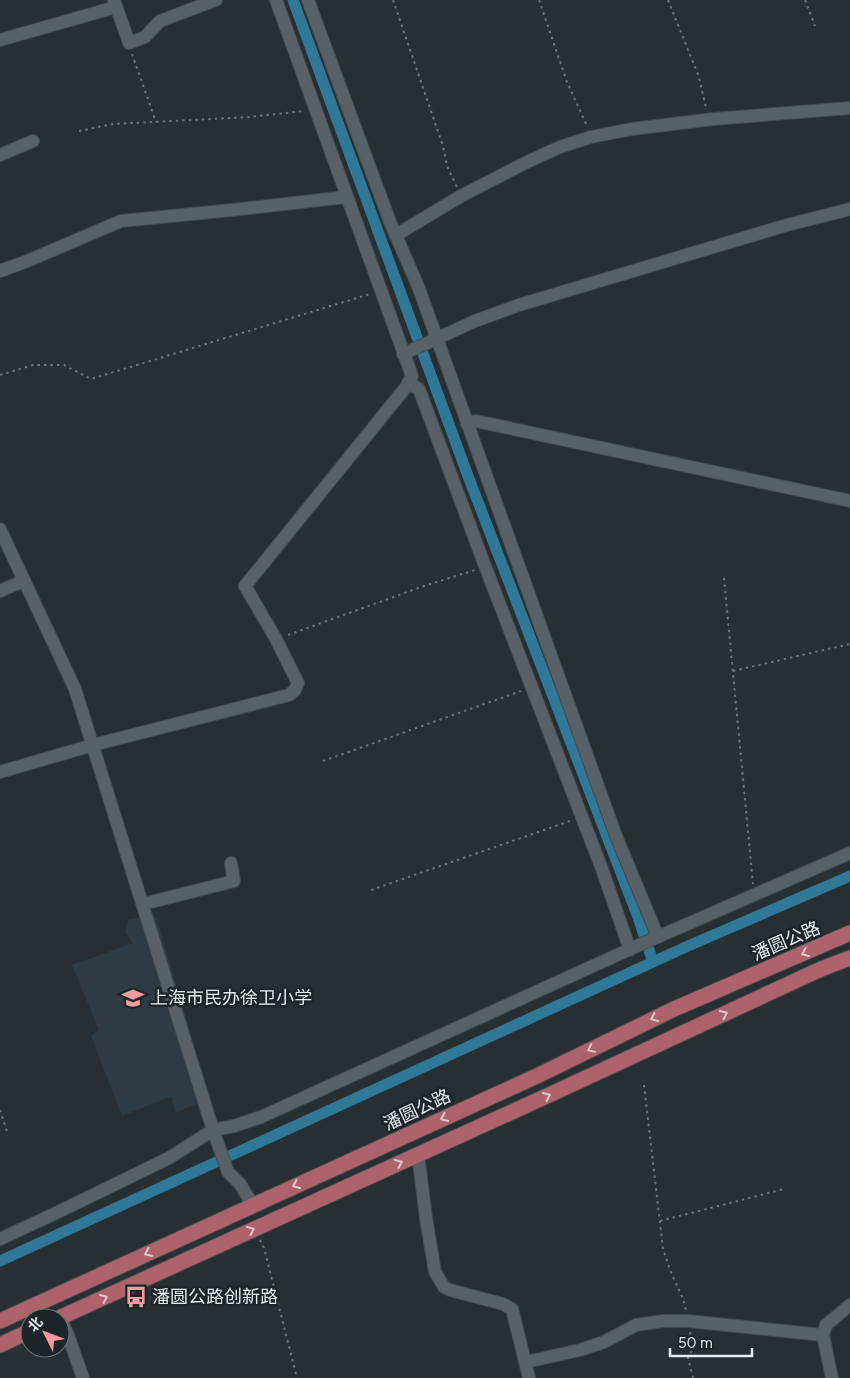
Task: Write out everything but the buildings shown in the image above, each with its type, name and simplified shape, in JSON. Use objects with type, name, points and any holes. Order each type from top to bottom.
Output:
[{"type":"main road","name":"潘圆公路","points":[[0,1321],[539,1074],[674,1009],[850,933]]},
{"type":"main road","points":[[70,1313],[821,969],[849,960]]},
{"type":"main road","points":[[0,1345],[20,1336]]},
{"type":"street","points":[[0,40],[115,4],[129,44],[145,37],[160,21],[216,0]]},
{"type":"street","points":[[0,772],[93,744],[289,695],[295,690],[298,683],[276,639],[244,586],[406,387],[412,376],[406,352],[380,291],[276,0]]},
{"type":"street","points":[[308,0],[396,235],[418,286],[434,339],[468,424],[616,836],[656,938]]},
{"type":"street","points":[[396,235],[461,196],[560,147],[591,138],[632,129],[708,120],[850,108]]},
{"type":"street","points":[[0,155],[33,141]]},
{"type":"street","points":[[0,271],[121,222],[346,197]]},
{"type":"street","points":[[406,352],[475,321],[519,305],[777,228],[850,209]]},
{"type":"street","points":[[408,382],[419,388],[485,566],[633,948]]},
{"type":"street","points":[[468,424],[476,421],[850,501]]},
{"type":"street","points":[[0,529],[75,689],[228,1172],[240,1184],[253,1205]]},
{"type":"street","points":[[0,591],[24,581]]},
{"type":"street","points":[[0,1239],[215,1134],[261,1117],[633,948],[850,853]]},
{"type":"street","points":[[143,904],[234,881],[231,863]]},
{"type":"street","points":[[418,1154],[435,1272],[444,1287],[450,1290],[503,1304],[512,1309],[529,1378]]},
{"type":"street","points":[[832,1378],[823,1335],[826,1325],[850,1305]]},
{"type":"street","points":[[526,1362],[588,1348],[604,1342],[636,1325],[663,1321],[688,1321],[823,1335]]},
{"type":"street","points":[[70,1341],[83,1378]]},
{"type":"path","points":[[392,0],[443,146],[447,166],[461,196]]},
{"type":"path","points":[[539,0],[567,82],[591,138]]},
{"type":"path","points":[[668,0],[700,78],[708,120]]},
{"type":"path","points":[[806,0],[815,26]]},
{"type":"path","points":[[129,44],[156,122]]},
{"type":"path","points":[[79,130],[113,124],[250,118],[315,109]]},
{"type":"path","points":[[0,375],[33,365],[64,365],[91,379],[380,291]]},
{"type":"path","points":[[276,639],[485,566]]},
{"type":"path","points":[[724,578],[754,895]]},
{"type":"path","points":[[733,671],[850,644]]},
{"type":"path","points":[[323,761],[532,687]]},
{"type":"path","points":[[371,890],[582,818]]},
{"type":"path","points":[[644,1084],[663,1249],[683,1298],[693,1348],[688,1358],[694,1378]]},
{"type":"path","points":[[0,1110],[8,1135]]},
{"type":"path","points":[[660,1221],[784,1188]]},
{"type":"path","points":[[255,1228],[264,1248],[297,1378]]},
{"type":"shaded area","name":"上海市民办徐卫小学","points":[[156,916],[211,1098],[175,1113],[172,1096],[122,1116],[91,1036],[99,1030],[72,965],[133,943],[125,932],[129,919]]},
{"type":"waterway","points":[[293,0],[468,476],[638,917],[653,962]]},
{"type":"waterway","points":[[0,1261],[688,946],[850,876]]},
{"type":"place","name":"上海市民办徐卫小学","points":[[133,998]]},
{"type":"place","name":"潘圆公路创新路","points":[[136,1297]]}]
